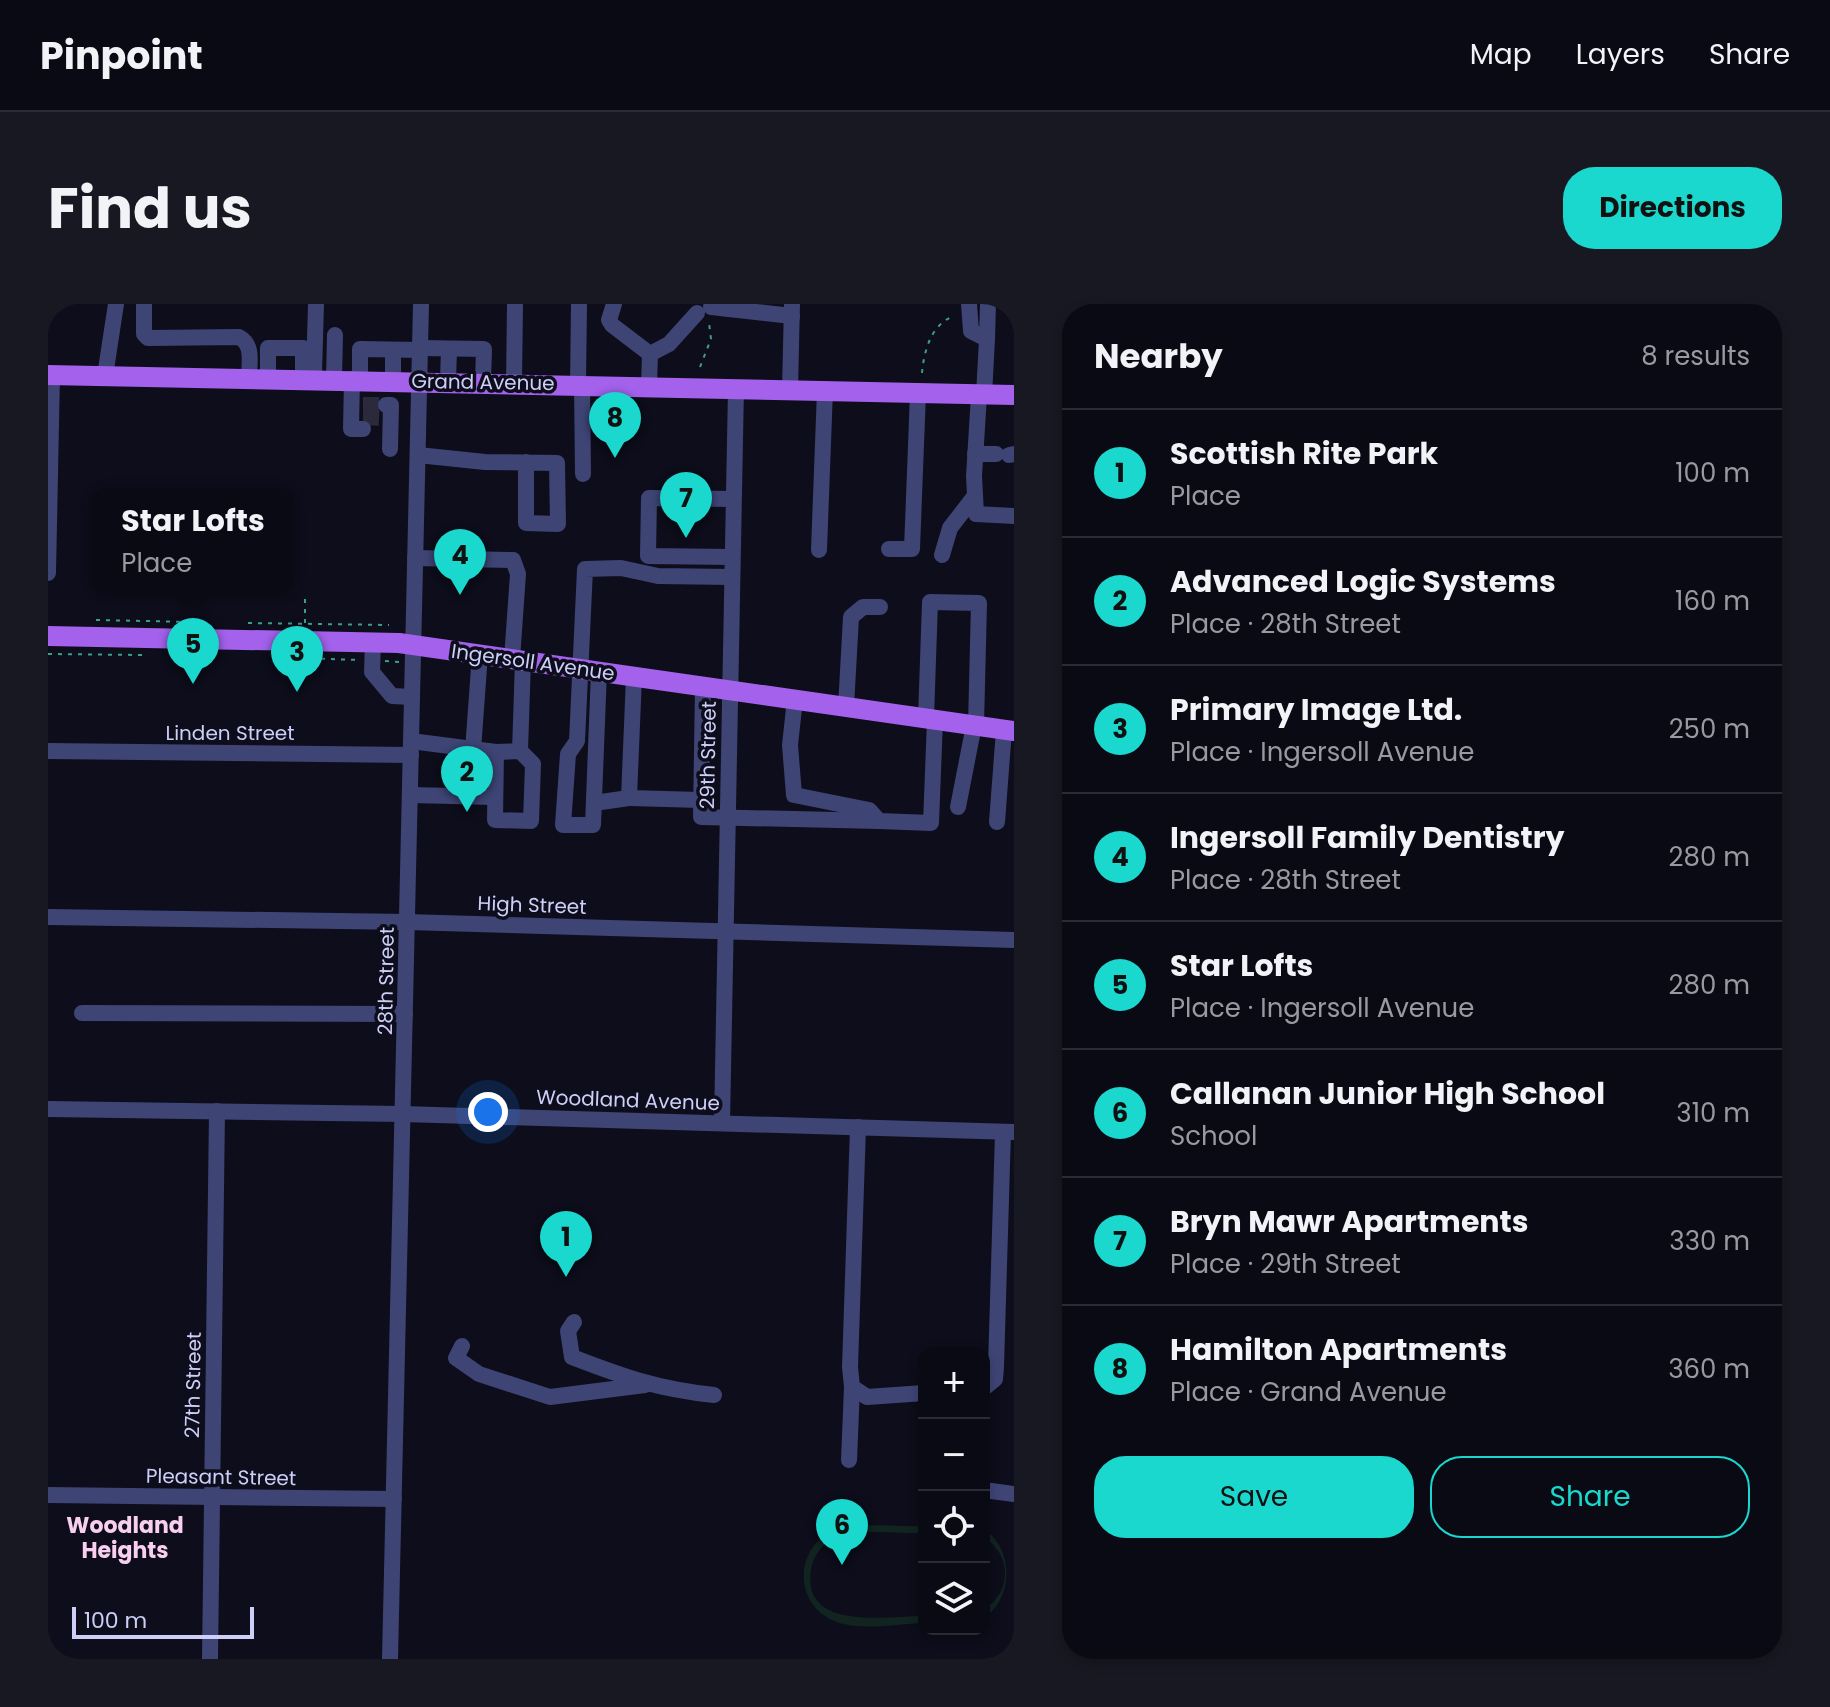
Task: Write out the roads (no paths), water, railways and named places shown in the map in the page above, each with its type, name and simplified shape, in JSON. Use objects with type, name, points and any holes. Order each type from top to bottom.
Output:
[{"type":"main road","name":"Grand Avenue","points":[[50,375],[790,390],[920,383],[982,395],[1014,395]]},
{"type":"main road","name":"Ingersoll Avenue","points":[[48,636],[303,640],[373,651],[414,644],[1009,730]]},
{"type":"street","points":[[105,376],[116,304]]},
{"type":"street","points":[[144,304],[144,334],[148,338],[239,337],[249,347],[258,378]]},
{"type":"street","points":[[316,304],[332,379]]},
{"type":"street","name":"28th Street","points":[[390,1659],[421,304]]},
{"type":"street","points":[[514,383],[515,304]]},
{"type":"street","points":[[579,304],[583,474]]},
{"type":"street","points":[[614,304],[609,320],[612,325],[650,354]]},
{"type":"street","points":[[988,304],[975,454],[976,514],[1014,516]]},
{"type":"street","points":[[969,308],[971,331],[987,339]]},
{"type":"street","points":[[650,354],[669,344],[706,313],[792,310],[790,390]]},
{"type":"street","points":[[332,379],[335,335]]},
{"type":"street","points":[[258,378],[268,348],[303,348],[332,379],[358,414]]},
{"type":"street","points":[[332,379],[360,349],[484,349],[483,382]]},
{"type":"street","points":[[448,381],[449,349]]},
{"type":"street","points":[[393,350],[393,380]]},
{"type":"street","points":[[649,386],[650,354]]},
{"type":"street","points":[[48,573],[50,375]]},
{"type":"street","points":[[889,549],[912,549],[920,383]]},
{"type":"street","name":"29th Street","points":[[722,1123],[736,388]]},
{"type":"street","points":[[819,550],[825,390]]},
{"type":"street","points":[[390,449],[388,420],[418,429]]},
{"type":"street","points":[[975,454],[1006,454]]},
{"type":"street","points":[[418,455],[526,462]]},
{"type":"street","points":[[942,555],[950,528],[974,497]]},
{"type":"street","points":[[732,557],[648,556],[648,512],[649,498],[733,499]]},
{"type":"street","points":[[415,558],[513,560],[518,585],[520,751],[533,764],[531,821],[495,820],[496,752]]},
{"type":"street","points":[[590,670],[577,741],[568,754],[563,825],[593,825],[595,776],[590,670],[585,569],[621,568],[658,576],[731,577]]},
{"type":"street","points":[[703,686],[701,817],[931,823],[930,602],[979,603],[975,725],[968,766],[960,781],[958,807]]},
{"type":"street","points":[[846,707],[851,617],[863,607],[880,607]]},
{"type":"street","points":[[373,651],[372,672],[392,696],[412,697]]},
{"type":"street","points":[[473,750],[480,654]]},
{"type":"street","points":[[629,798],[634,676]]},
{"type":"street","points":[[795,699],[790,745],[794,795],[869,810],[879,821]]},
{"type":"street","points":[[997,822],[1009,730]]},
{"type":"street","name":"Linden Street","points":[[48,751],[411,748],[520,751]]},
{"type":"street","points":[[567,774],[595,776]]},
{"type":"street","points":[[410,795],[495,797]]},
{"type":"street","points":[[594,803],[629,798],[701,800]]},
{"type":"street","name":"High Street","points":[[48,917],[407,922],[1014,940]]},
{"type":"street","points":[[82,1013],[405,1014]]},
{"type":"street","name":"Woodland Avenue","points":[[48,1109],[403,1114],[1008,1132]]},
{"type":"street","name":"27th Street","points":[[210,1659],[217,1111]]},
{"type":"street","points":[[849,1460],[858,1127]]},
{"type":"street","points":[[990,1383],[995,1379],[996,1367],[1008,1132]]},
{"type":"street","points":[[574,1322],[568,1331],[572,1357],[645,1385],[714,1395]]},
{"type":"street","points":[[462,1346],[456,1358],[479,1374],[550,1397],[645,1385]]},
{"type":"street","points":[[852,1387],[867,1397],[918,1393]]},
{"type":"street","points":[[990,1491],[1014,1494]]},
{"type":"street","name":"Pleasant Street","points":[[48,1495],[394,1499]]},
{"type":"tunnel","points":[[363,405],[386,405]]},
{"type":"tunnel","points":[[363,417],[386,418]]},
{"type":"place","name":"Hamilton Apartments","points":[[615,458]]},
{"type":"place","name":"Bryn Mawr Apartments","points":[[686,538]]},
{"type":"place","name":"Ingersoll Family Dentistry","points":[[460,595]]},
{"type":"place","name":"Star Lofts","points":[[193,684]]},
{"type":"place","name":"Primary Image Ltd.","points":[[297,692]]},
{"type":"place","name":"Advanced Logic Systems","points":[[467,812]]},
{"type":"place","name":"Scottish Rite Park","points":[[566,1277]]},
{"type":"place","name":"Callanan Junior High School","points":[[842,1565]]},
{"type":"district","name":"Woodland Heights","points":[[125,1538]]}]
